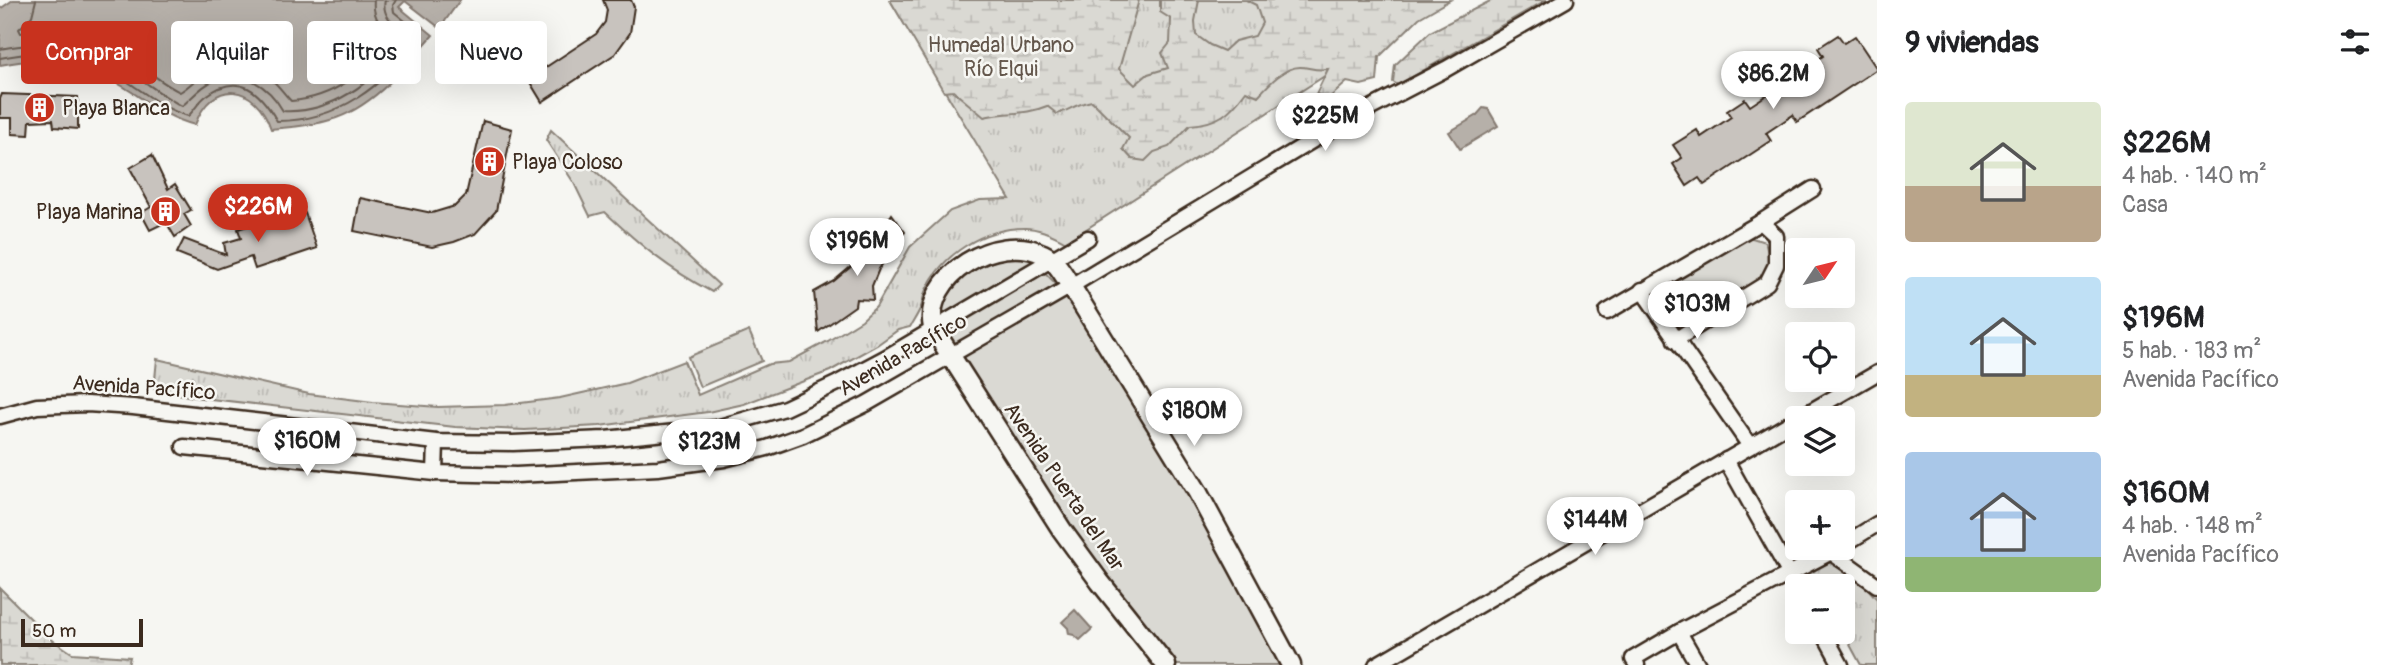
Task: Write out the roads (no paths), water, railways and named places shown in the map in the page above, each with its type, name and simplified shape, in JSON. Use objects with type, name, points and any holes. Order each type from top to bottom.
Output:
[{"type":"street","name":"Avenida Pacífico","points":[[184,447],[435,473],[550,475],[658,468],[756,451],[803,435],[866,404],[1071,286],[1338,125],[1446,69],[1566,0]]},
{"type":"street","points":[[1607,312],[1812,190]]},
{"type":"street","points":[[1675,340],[1767,283],[1776,265],[1776,236],[1761,222]]},
{"type":"street","name":"Avenida Pacífico","points":[[0,416],[37,407],[87,404],[436,442],[557,441],[696,432],[739,423],[812,397],[885,358],[1088,238]]},
{"type":"street","name":"Avenida Pacífico","points":[[933,328],[932,313],[938,295],[955,272],[975,258],[1001,249],[1014,248],[1034,250],[1052,259]]},
{"type":"street","points":[[1052,259],[1202,500],[1291,665]]},
{"type":"street","points":[[1643,290],[1750,446]]},
{"type":"street","name":"Avenida Puerta del Mar","points":[[933,328],[1062,530],[1166,665]]},
{"type":"street","points":[[1820,406],[1877,373]]},
{"type":"street","points":[[1376,665],[1785,426]]},
{"type":"street","points":[[696,432],[699,463]]},
{"type":"street","points":[[435,473],[436,442]]},
{"type":"street","points":[[1726,460],[1790,573]]},
{"type":"street","points":[[1855,537],[1877,524]]},
{"type":"street","points":[[1637,665],[1633,659],[1814,560]]},
{"type":"street","points":[[1850,560],[1877,585]]},
{"type":"street","points":[[1679,632],[1698,665]]},
{"type":"street","points":[[1830,644],[1841,665]]},
{"type":"water","points":[[13,0],[460,0],[445,21],[435,21],[435,24],[405,1],[399,7],[416,21],[307,21],[307,84],[388,84],[346,114],[323,122],[271,129],[255,102],[245,95],[223,93],[212,99],[195,125],[167,114],[119,84],[157,84],[157,21],[21,21],[21,62],[0,65],[0,9]]},
{"type":"water","points":[[421,25],[433,35],[421,49]]},
{"type":"water","points":[[1483,108],[1488,109],[1498,126],[1460,149],[1449,132],[1476,116]]},
{"type":"water","points":[[1075,610],[1092,629],[1080,640],[1069,634],[1068,628],[1062,622]]},
{"type":"place","name":"Playa Blanca","points":[[39,108]]},
{"type":"place","name":"Playa Coloso","points":[[489,162]]},
{"type":"place","name":"Playa Marina","points":[[166,212]]},
{"type":"park label","name":"Humedal Urbano Río Elqui","points":[[1001,57]]}]
